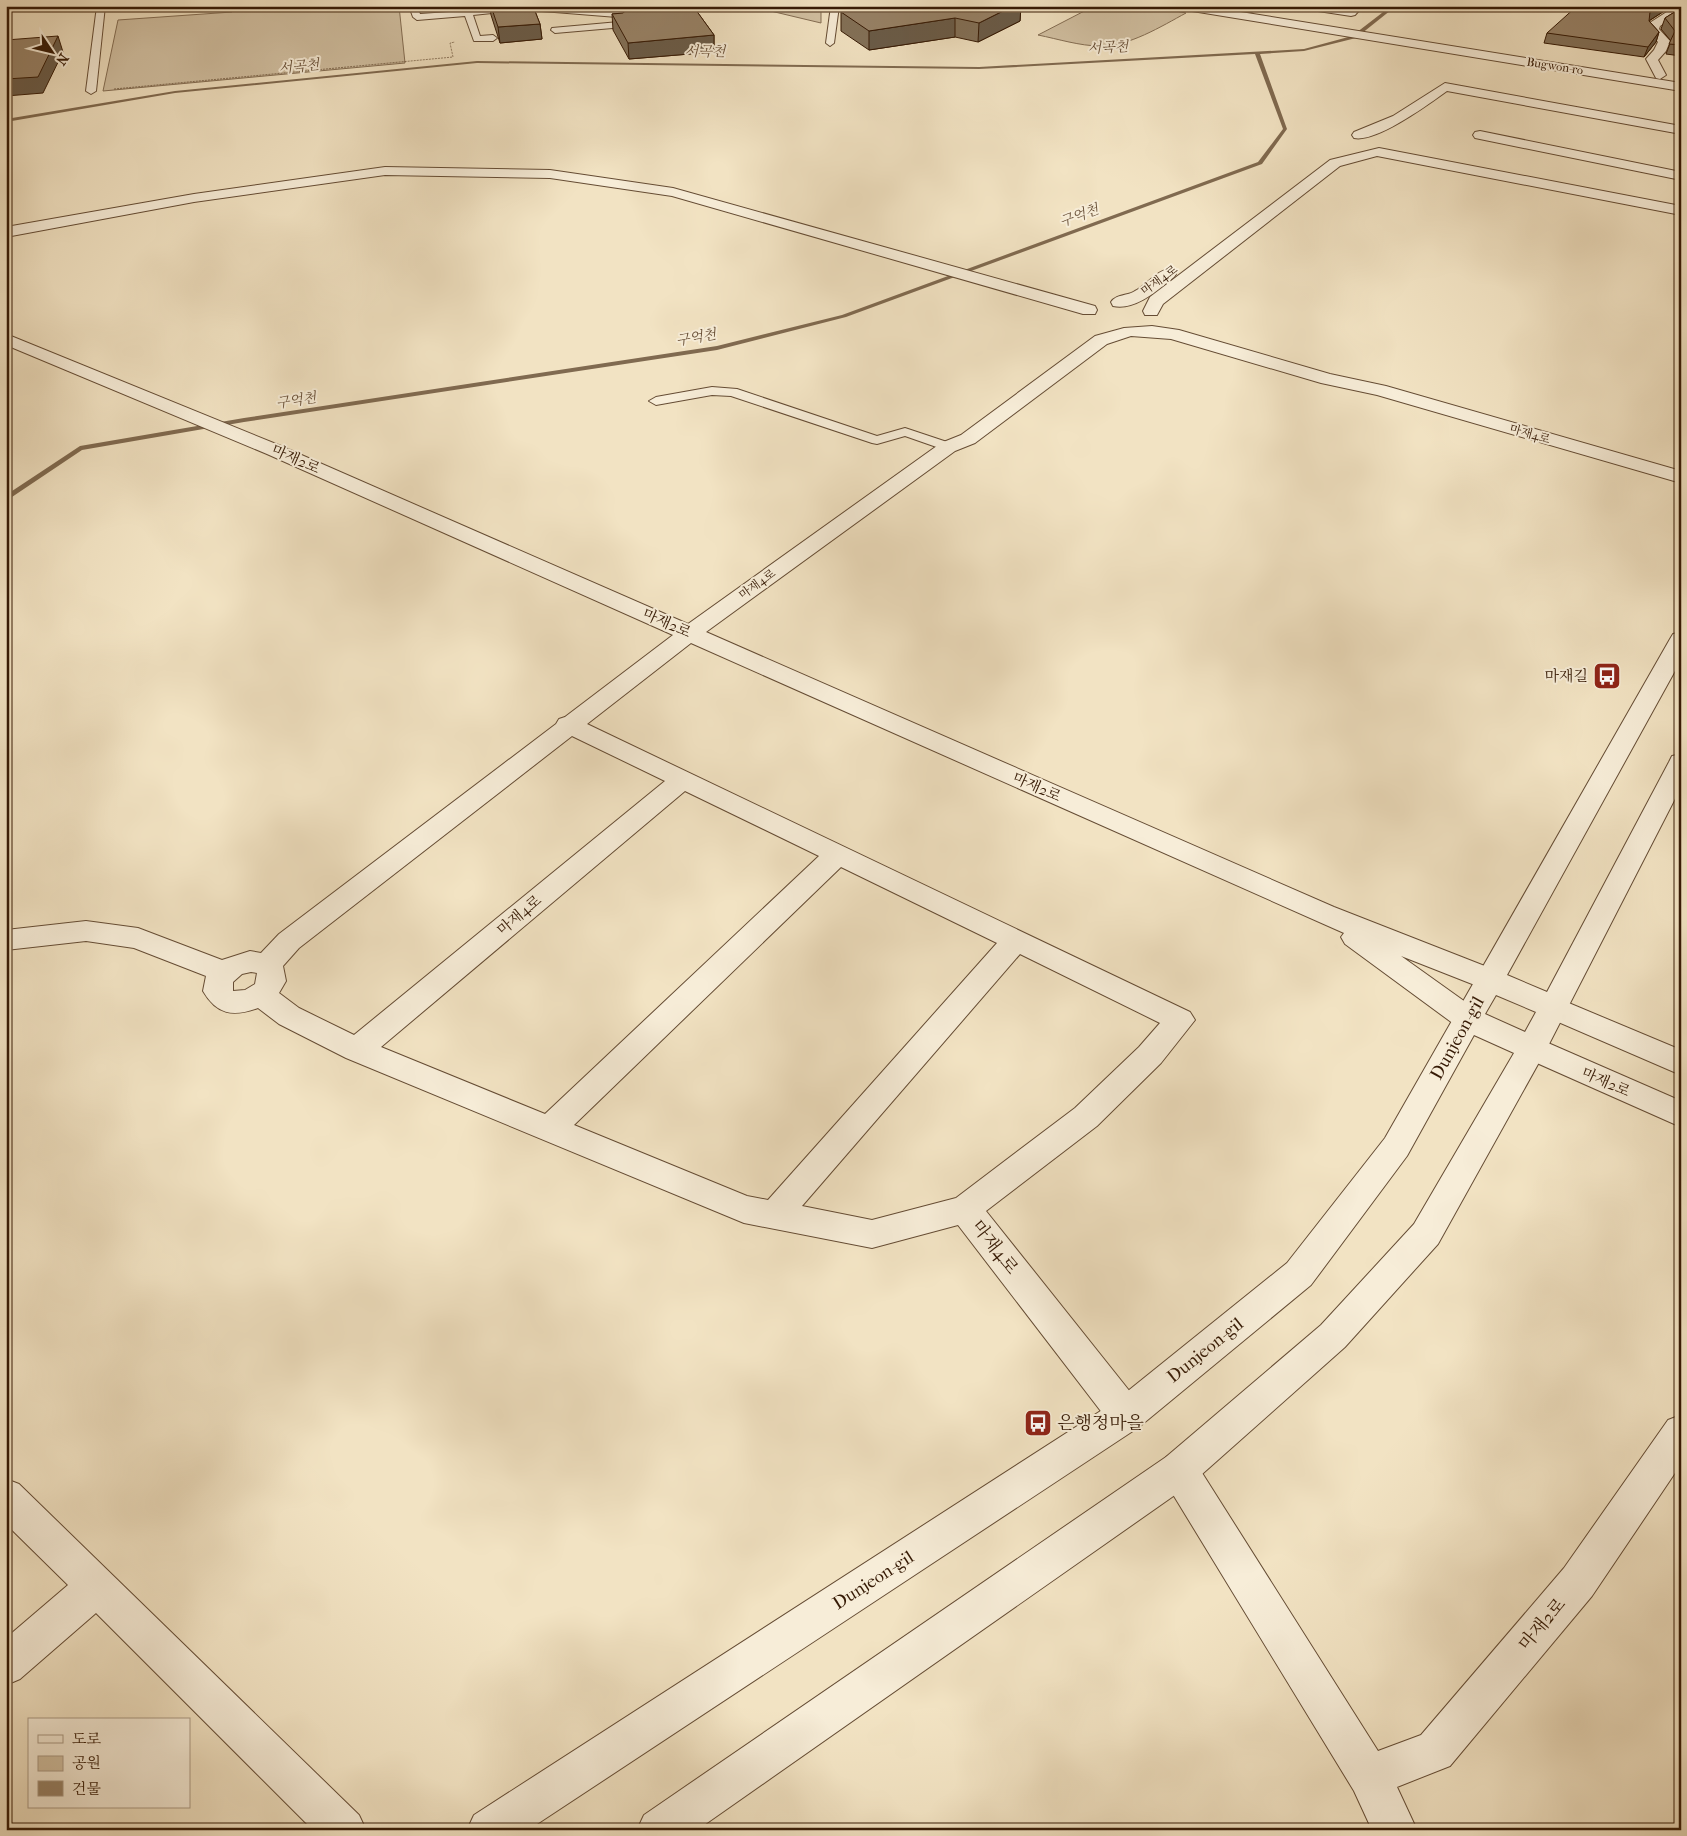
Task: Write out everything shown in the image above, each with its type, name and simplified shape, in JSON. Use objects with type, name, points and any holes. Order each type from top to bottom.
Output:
[{"type":"street","points":[[1180,6],[1433,42]]},
{"type":"street","points":[[1224,6],[1253,8],[1342,28]]},
{"type":"street","points":[[1305,6],[1351,13],[1357,6]]},
{"type":"street","points":[[1660,75],[1652,59],[1660,51],[1664,41],[1653,30],[1654,24],[1678,12]]},
{"type":"street","name":"Bugwon-ro","points":[[1433,42],[1681,78]]},
{"type":"street","name":"Bugwon-ro","points":[[1433,42],[1681,87]]},
{"type":"street","points":[[1398,119],[1379,147],[1355,152],[1343,142],[1398,119],[1446,87],[1681,130]]},
{"type":"street","points":[[1509,113],[1524,101]]},
{"type":"street","points":[[1494,124],[1477,137],[1681,176]]},
{"type":"street","points":[[1359,135],[1379,147]]},
{"type":"street","name":"마재4로","points":[[948,447],[950,432],[1088,334],[1088,315],[1103,304],[1119,302],[1141,295],[1318,162],[1341,150],[1343,142]]},
{"type":"street","name":"마재4로","points":[[1380,390],[1345,373],[1178,326],[1153,314],[1156,301],[1335,163],[1379,147],[1681,211]]},
{"type":"street","points":[[6,232],[194,198],[385,171],[550,174],[673,192],[914,259],[1010,287],[1088,315],[1102,329],[1130,332],[1152,326],[1156,321],[1153,314],[1135,304],[1119,302]]},
{"type":"street","name":"마재4로","points":[[266,965],[289,941],[568,724],[690,633],[948,447],[968,439],[1101,340],[1130,332],[1152,331],[1173,334],[1327,379],[1380,390],[1681,477]]},
{"type":"street","name":"마재2로","points":[[6,339],[177,408],[274,450],[1324,914],[1468,1019],[1681,1115]]},
{"type":"street","name":"Dunjeon-gil","points":[[490,1830],[1126,1416],[1298,1274],[1396,1147],[1681,639]]},
{"type":"street","points":[[568,724],[1180,1020],[1150,1055],[1086,1117],[966,1209]]},
{"type":"street","points":[[659,1830],[1179,1470],[1333,1336],[1426,1234],[1532,1048],[1681,762]]},
{"type":"street","name":"마재4로","points":[[357,1050],[682,780]]},
{"type":"street","points":[[550,1129],[837,855]]},
{"type":"street","points":[[1324,914],[1490,980],[1681,1063]]},
{"type":"street","points":[[6,940],[86,931],[138,938],[224,972]]},
{"type":"street","points":[[776,1214],[1016,940]]},
{"type":"street","points":[[250,961],[266,965],[271,970],[272,982],[261,995],[244,1002],[226,1001],[217,992],[219,978],[224,972],[240,963],[250,961]]},
{"type":"street","name":"마재4로","points":[[261,995],[289,1016],[357,1050],[744,1209],[872,1234],[966,1209],[1126,1416]]},
{"type":"street","name":"마재2로","points":[[1369,1776],[1435,1751],[1578,1582],[1681,1432]]},
{"type":"street","points":[[1179,1470],[1369,1776],[1395,1830]]},
{"type":"street","points":[[6,1497],[344,1830]]},
{"type":"street","points":[[6,1665],[97,1586]]},
{"type":"lane","points":[[91,91],[101,6]]},
{"type":"lane","points":[[413,6],[417,17],[489,11]]},
{"type":"lane","points":[[830,43],[835,6]]},
{"type":"lane","points":[[542,8],[621,11],[624,24],[555,30]]},
{"type":"lane","points":[[468,13],[477,39],[493,38]]},
{"type":"lane","points":[[656,401],[712,391],[732,392],[877,440],[905,432],[948,447]]},
{"type":"path","points":[[91,91],[453,58],[450,43],[477,39]]},
{"type":"green space","points":[[230,6],[292,6],[263,10],[318,6],[399,6],[405,63],[103,91],[118,20],[232,12]]},
{"type":"green space","points":[[742,6],[811,6],[821,9],[821,23],[758,8],[750,9]]},
{"type":"green space","points":[[1094,6],[1151,6],[1186,13],[1144,35],[1111,45],[1085,45],[1038,35]]},
{"type":"building","points":[[491,6],[533,6],[540,24],[498,27]]},
{"type":"building","points":[[627,6],[693,6],[714,35],[628,43],[612,14],[623,13],[628,9]]},
{"type":"building","points":[[855,6],[1013,6],[979,23],[955,18],[869,31],[841,12]]},
{"type":"building","points":[[1577,6],[1660,6],[1650,12],[1649,21],[1659,32],[1648,47],[1547,33]]},
{"type":"building","points":[[1681,8],[1681,45],[1669,44],[1675,31],[1665,18]]},
{"type":"building","points":[[58,36],[38,77],[6,79],[6,40]]},
{"type":"waterway","name":"서곡천","points":[[6,121],[175,92],[477,62],[979,68],[1304,50],[1354,37],[1394,6]]},
{"type":"waterway","name":"구억천","points":[[6,499],[80,448],[244,420],[717,348],[844,316],[1260,163],[1285,129],[1257,53]]},
{"type":"place","name":"마재길","points":[[1607,676]]},
{"type":"place","name":"은행정마을","points":[[1038,1423]]}]
